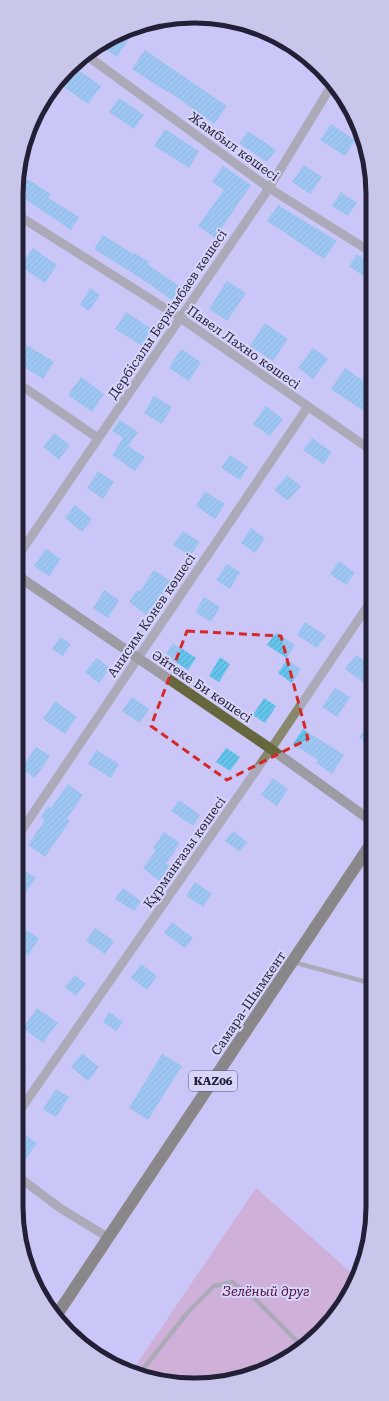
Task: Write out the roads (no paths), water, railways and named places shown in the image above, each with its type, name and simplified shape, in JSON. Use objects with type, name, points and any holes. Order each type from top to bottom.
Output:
[{"type":"highway","name":"Самара-Шымкент","points":[[59,1312],[366,851]]},
{"type":"main road","name":"Әйтеке Би көшесі","points":[[23,579],[271,749],[366,817]]},
{"type":"street","name":"Жамбыл көшесі","points":[[90,58],[269,188],[366,249]]},
{"type":"street","name":"Дербісалы Беркімбаев көшесі","points":[[23,549],[179,317],[269,188],[330,88]]},
{"type":"street","name":"Павел Лахно көшесі","points":[[23,219],[179,317],[307,408],[366,447]]},
{"type":"street","points":[[23,387],[98,438]]},
{"type":"street","name":"Анисим Конев көшесі","points":[[23,828],[137,657],[307,408]]},
{"type":"street","name":"Құрманғазы көшесі","points":[[23,1106],[271,749],[366,608]]},
{"type":"street","points":[[23,1180],[60,1208],[109,1238]]},
{"type":"lane","points":[[293,962],[366,982]]},
{"type":"lane","points":[[142,1370],[188,1312],[214,1286],[232,1282],[252,1296],[299,1343]]},
{"type":"park label","name":"Зелёный друг","points":[[266,1291]]}]
